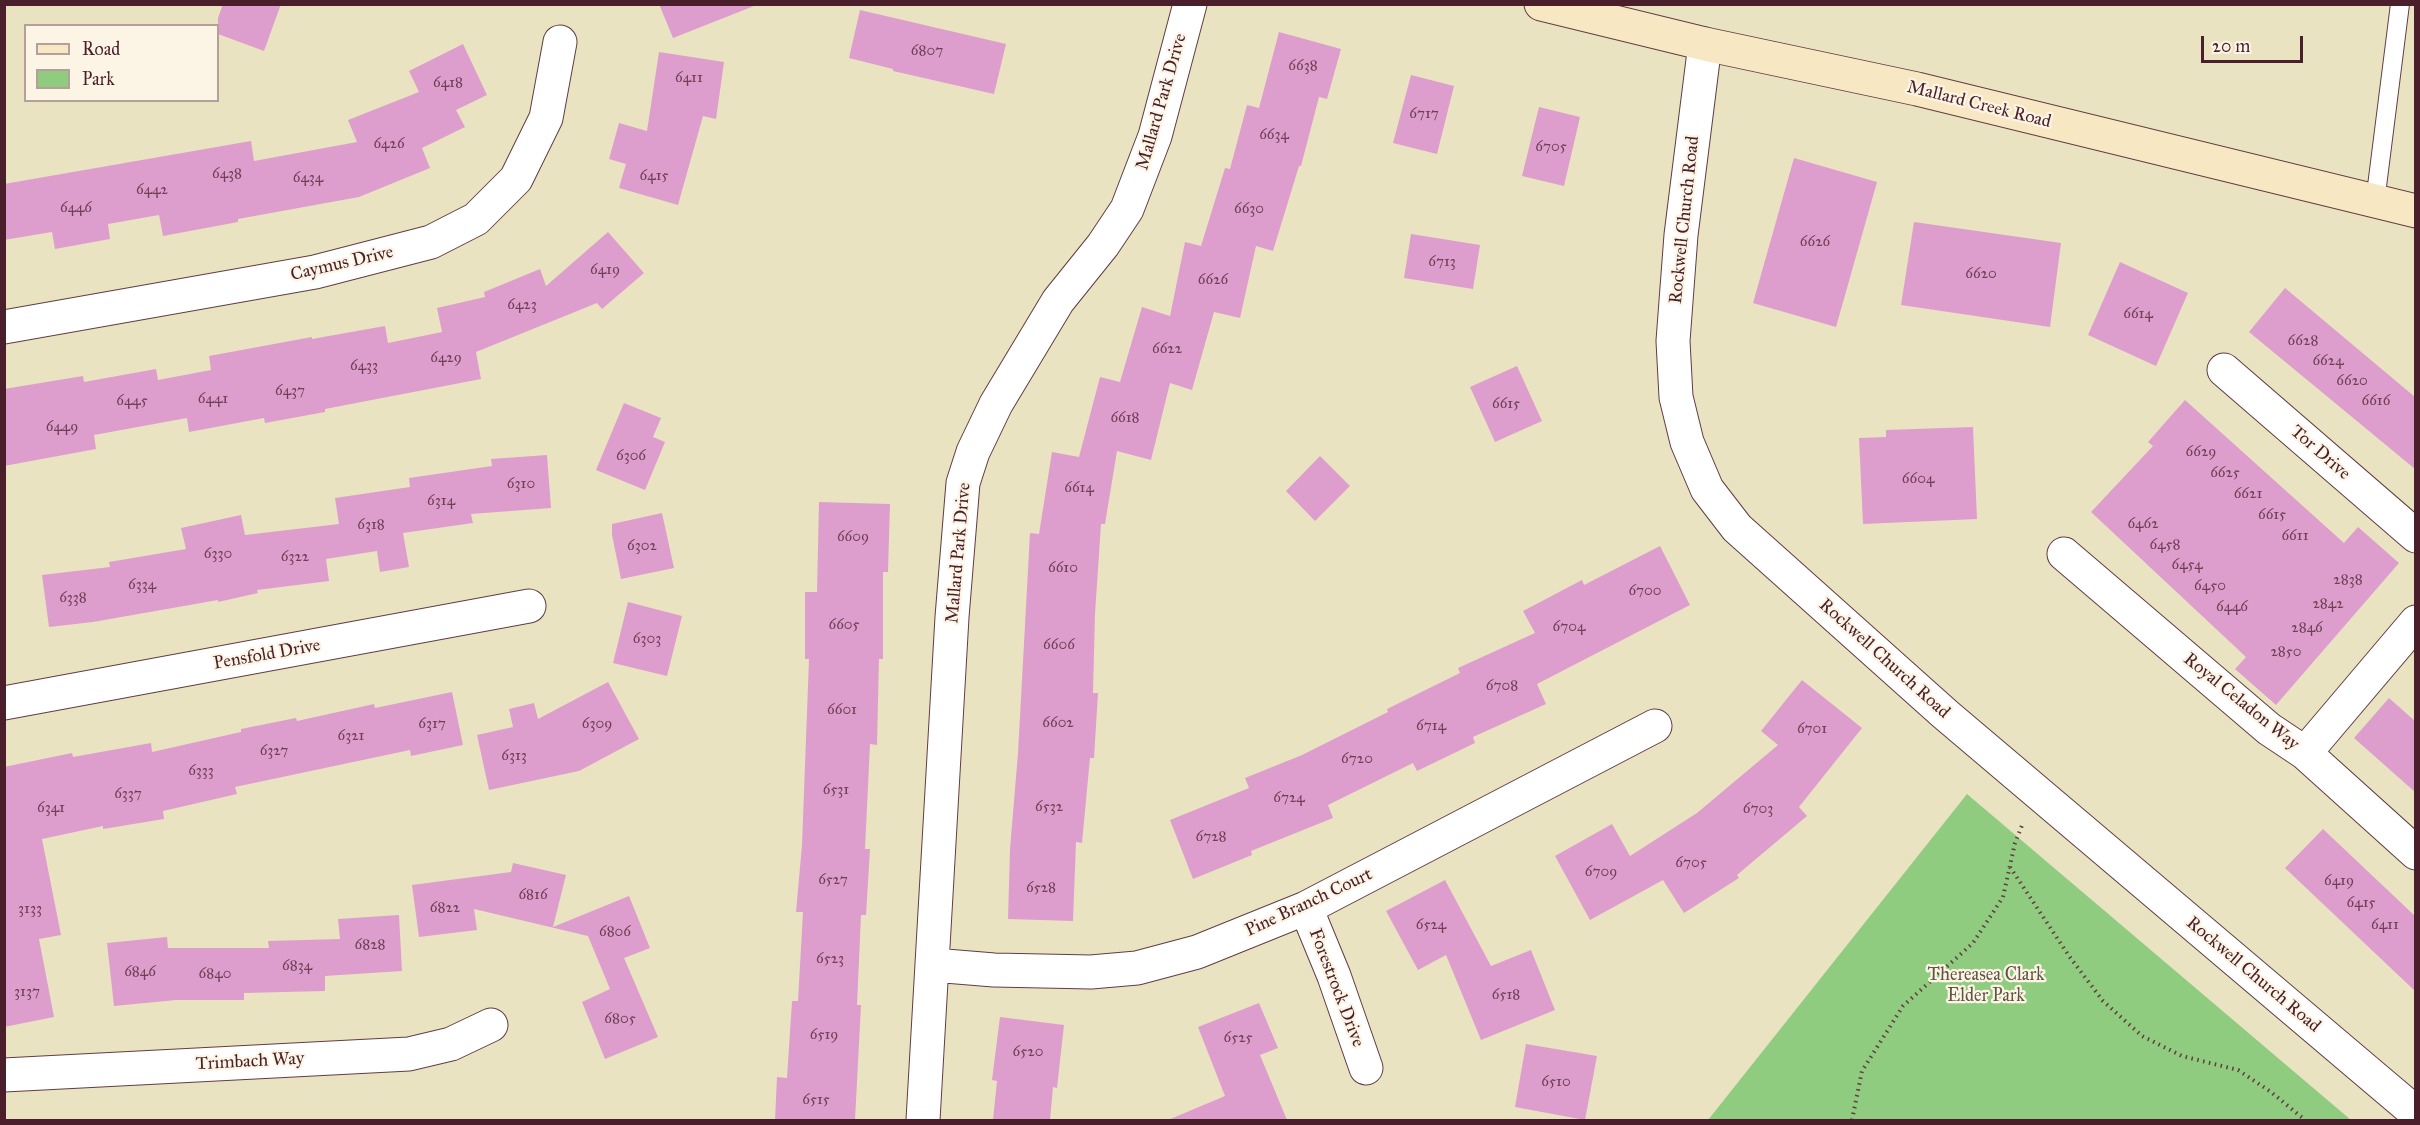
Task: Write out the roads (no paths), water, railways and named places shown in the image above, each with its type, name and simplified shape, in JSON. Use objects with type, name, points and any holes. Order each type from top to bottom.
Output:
[{"type":"main road","name":"Mallard Creek Road","points":[[1541,4],[1706,44],[1917,89],[2415,211]]},
{"type":"street","name":"Mallard Park Drive","points":[[923,1120],[952,628],[963,483],[973,452],[996,404],[1058,301],[1103,245],[1127,209],[1155,136],[1190,4]]},
{"type":"street","name":"Caymus Drive","points":[[4,327],[315,272],[431,243],[476,219],[516,179],[546,118],[560,42]]},
{"type":"street","name":"Rockwell Church Road","points":[[1706,44],[1682,235],[1673,341],[1676,397],[1687,442],[1707,489],[1737,528],[1945,714],[2410,1098]]},
{"type":"street","name":"Tor Drive","points":[[2224,370],[2415,536]]},
{"type":"street","name":"Royal Celadon Way","points":[[2064,554],[2269,729],[2306,753],[2415,853]]},
{"type":"street","name":"Pensfold Drive","points":[[4,703],[529,606]]},
{"type":"street","points":[[2306,753],[2415,622]]},
{"type":"street","name":"Pine Branch Court","points":[[933,965],[994,970],[1090,972],[1137,968],[1197,952],[1306,908],[1655,726]]},
{"type":"street","name":"Forestrock Drive","points":[[1306,908],[1334,976],[1366,1068]]},
{"type":"street","name":"Trimbach Way","points":[[4,1075],[409,1054],[451,1044],[491,1025]]},
{"type":"lane","points":[[2375,202],[2400,4]]},
{"type":"park label","name":"Thereasea Clark Elder Park","points":[[1986,986]]}]
